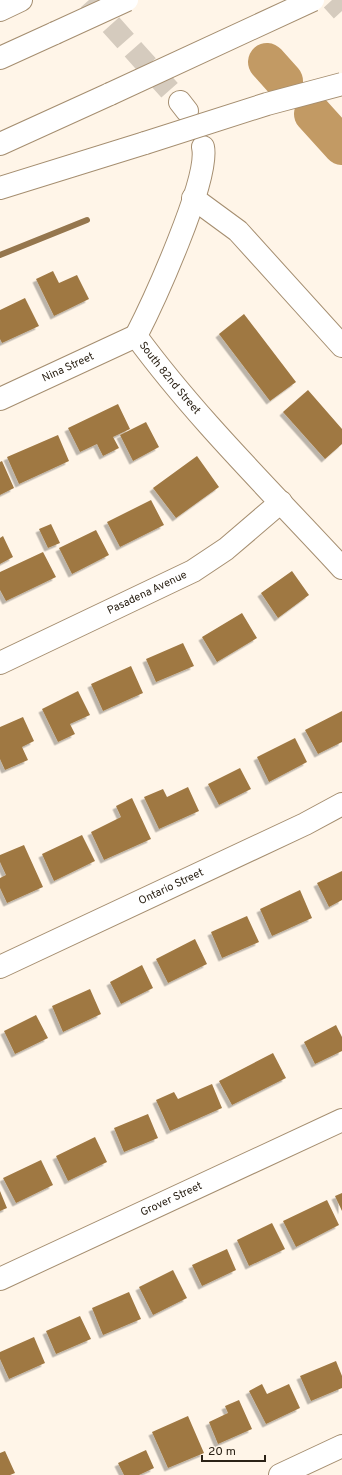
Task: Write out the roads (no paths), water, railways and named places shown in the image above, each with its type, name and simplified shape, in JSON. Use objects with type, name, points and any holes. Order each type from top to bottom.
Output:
[{"type":"main road","points":[[0,10],[21,0]]},
{"type":"main road","points":[[0,58],[127,0]]},
{"type":"main road","points":[[0,144],[313,0]]},
{"type":"main road","points":[[0,188],[267,104],[342,84]]},
{"type":"main road","name":"South 82nd Street","points":[[204,147],[202,172],[193,198],[148,313],[136,336],[157,365],[342,568]]},
{"type":"main road","points":[[193,198],[238,231],[342,346]]},
{"type":"main road","name":"Nina Street","points":[[0,399],[136,336]]},
{"type":"main road","name":"Pasadena Avenue","points":[[0,663],[193,572],[226,549],[281,502]]},
{"type":"main road","name":"Ontario Street","points":[[0,967],[305,824],[342,804]]},
{"type":"main road","name":"Grover Street","points":[[0,1279],[342,1120]]},
{"type":"main road","points":[[280,1475],[342,1446]]},
{"type":"waterway","points":[[267,62],[284,81]]},
{"type":"waterway","points":[[313,114],[342,146]]},
{"type":"waterway","points":[[0,255],[87,220]]},
{"type":"tunnel","points":[[89,0],[180,102]]},
{"type":"tunnel","points":[[332,0],[342,11]]}]
